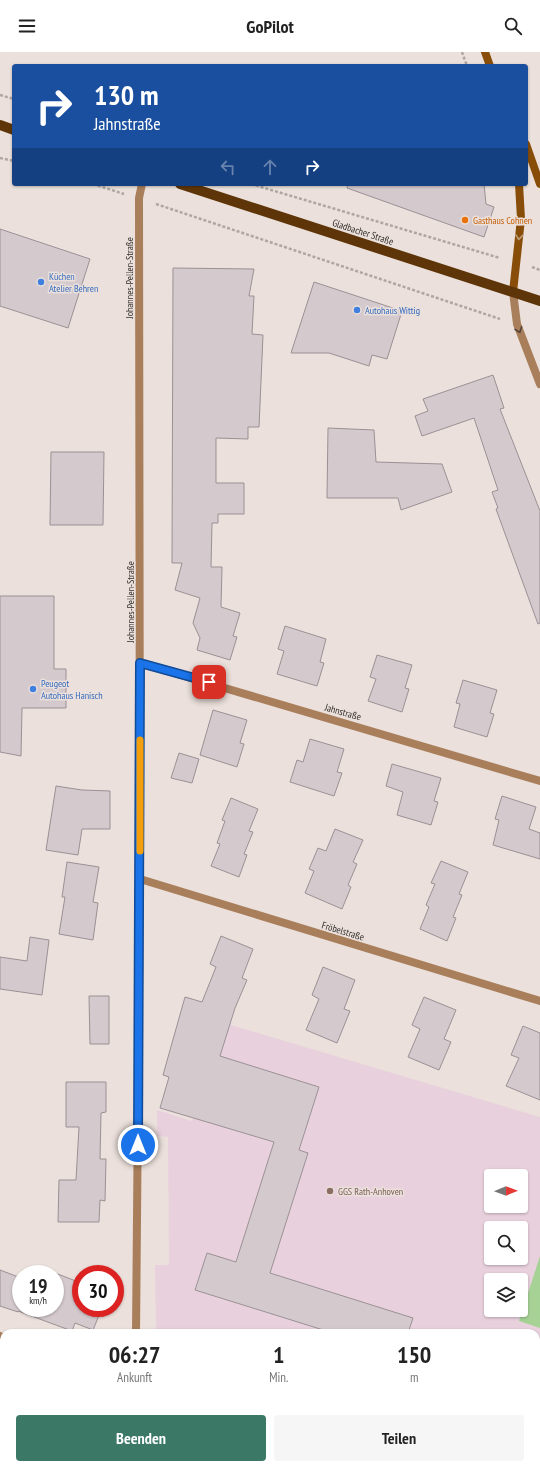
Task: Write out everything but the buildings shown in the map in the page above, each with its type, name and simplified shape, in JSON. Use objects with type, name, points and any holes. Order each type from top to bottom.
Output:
[{"type":"main road","points":[[485,52],[489,64]]},
{"type":"main road","points":[[0,125],[12,129]]},
{"type":"main road","points":[[528,150],[540,184]]},
{"type":"main road","name":"Gladbacher Straße","points":[[186,186],[540,301]]},
{"type":"main road","points":[[513,292],[521,218],[519,186]]},
{"type":"street","name":"Johannes-Pellen-Straße","points":[[136,1329],[140,880],[139,198],[142,186]]},
{"type":"street","points":[[513,292],[517,324],[540,384]]},
{"type":"street","name":"Jahnstraße","points":[[140,663],[540,781]]},
{"type":"street","name":"Fröbelstraße","points":[[140,880],[540,1001]]},
{"type":"path","points":[[462,52],[466,64]]},
{"type":"path","points":[[0,95],[12,98]]},
{"type":"path","points":[[0,158],[12,161]]},
{"type":"path","points":[[100,186],[517,324]]},
{"type":"path","points":[[258,186],[501,258]]},
{"type":"shaded area","name":"GGS Rath-Anhoven","points":[[221,1022],[540,1117],[540,1329],[156,1329],[155,1265],[169,1265],[168,1137],[157,1136],[157,1110],[192,1121]]},
{"type":"green space","points":[[540,1256],[540,1328],[519,1321],[520,1317],[528,1317],[528,1293]]},
{"type":"slow traffic","points":[[140,740],[140,851]]},
{"type":"place","name":"Gasthaus Cohnen","points":[[465,220]]},
{"type":"place","name":"Küchen Atelier Behren","points":[[41,282]]},
{"type":"place","name":"Autohaus Wittig","points":[[357,310]]},
{"type":"place","name":"Peugeot Autohaus Hanisch","points":[[33,689]]},
{"type":"place","name":"GGS Rath-Anhoven","points":[[330,1191]]},
{"type":"route","points":[[138,1145],[140,663],[209,682]]}]
